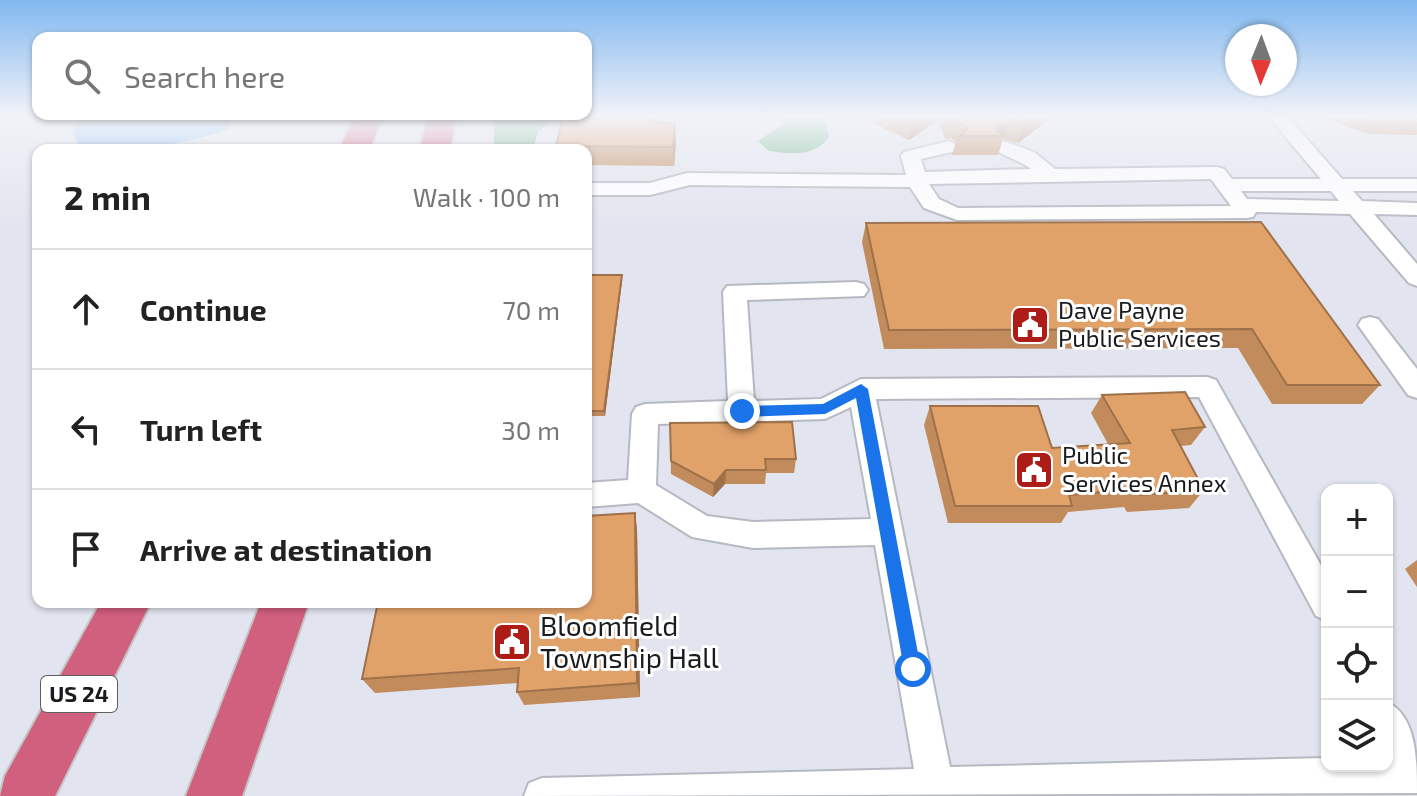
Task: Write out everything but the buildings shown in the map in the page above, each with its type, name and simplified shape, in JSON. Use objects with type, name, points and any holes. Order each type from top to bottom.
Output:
[{"type":"highway","name":"US 24","points":[[19,789],[124,608]]},
{"type":"highway","points":[[214,796],[283,608]]},
{"type":"street","points":[[592,189],[671,187],[687,179],[918,181],[933,176],[1217,173],[1246,212],[957,214],[936,208],[924,199],[918,181],[911,156],[919,153]]},
{"type":"street","points":[[1019,153],[1050,175]]},
{"type":"street","points":[[1309,153],[1417,278]]},
{"type":"street","points":[[1227,185],[1417,185]]},
{"type":"street","points":[[1241,205],[1417,209]]},
{"type":"street","points":[[742,411],[735,292],[856,290]]},
{"type":"street","points":[[1370,325],[1417,388]]},
{"type":"street","points":[[642,491],[645,414],[825,409],[861,389],[1207,387],[1321,595]]},
{"type":"street","points":[[861,389],[930,790]]},
{"type":"street","points":[[592,495],[642,491],[702,528],[753,535],[888,532]]},
{"type":"street","points":[[542,796],[1052,788],[1417,775],[1393,730]]},
{"type":"place","name":"Dave Payne Public Services","points":[[1030,325]]},
{"type":"place","name":"Public Services Annex","points":[[1034,470]]},
{"type":"place","name":"Bloomfield Township Hall","points":[[512,642]]},
{"type":"route","points":[[742,411],[825,409],[861,389],[913,669]]}]
